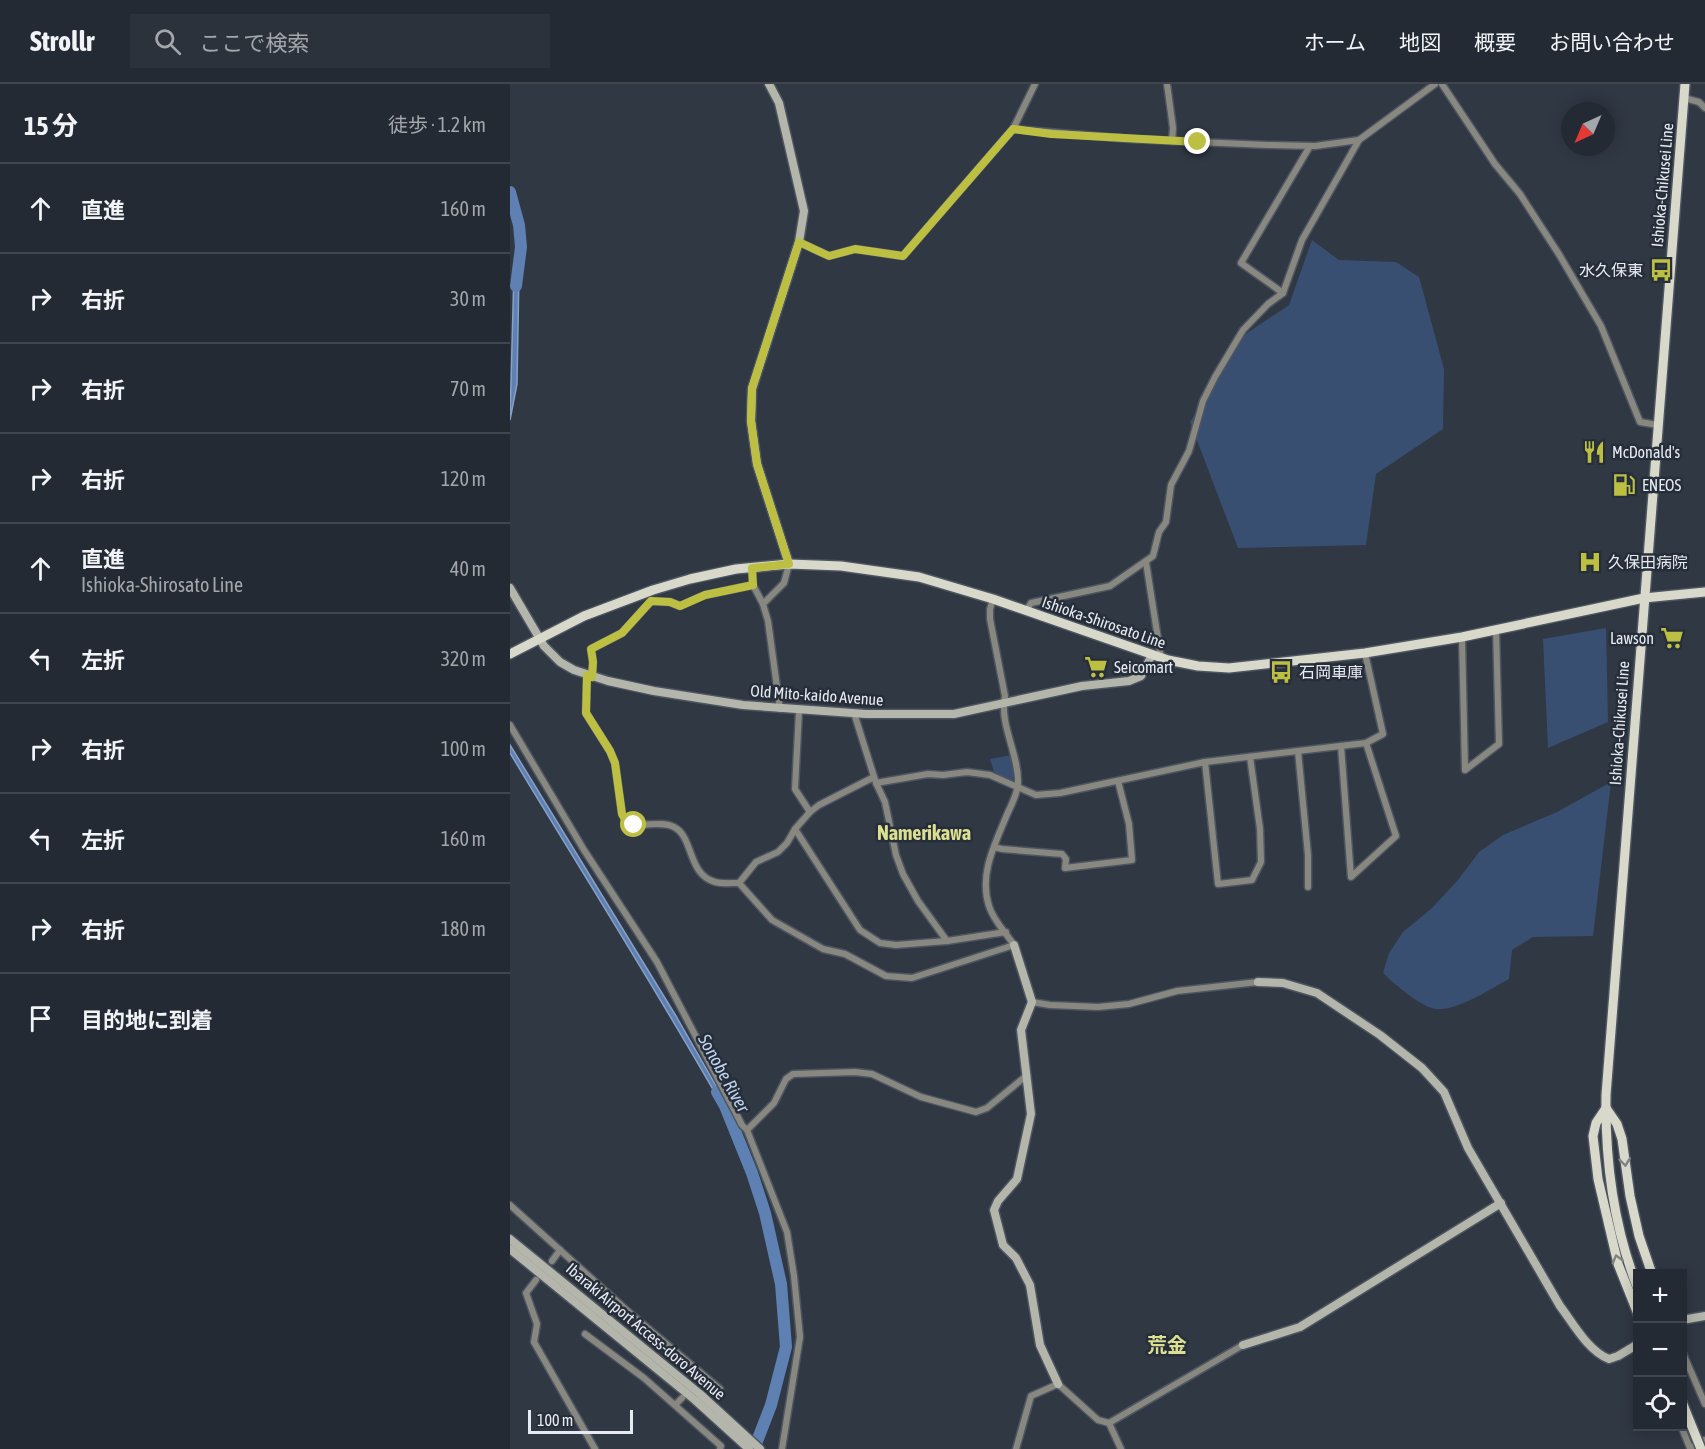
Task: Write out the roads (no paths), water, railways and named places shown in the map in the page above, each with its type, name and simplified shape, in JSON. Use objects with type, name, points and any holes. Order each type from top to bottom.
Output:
[{"type":"main road","name":"Ishioka-Chikusei Line","points":[[1633,1275],[1615,1209],[1605,1108],[1685,84]]},
{"type":"main road","name":"Ishioka-Shirosato Line","points":[[510,654],[592,613],[653,590],[690,579],[789,564],[842,566],[900,573],[993,599],[1157,657],[1198,666],[1239,668],[1365,653],[1462,637],[1644,598],[1705,592]]},
{"type":"main road","points":[[1633,1302],[1618,1264],[1598,1179],[1593,1136],[1596,1124],[1605,1108],[1617,1124],[1622,1139],[1635,1216],[1651,1269]]},
{"type":"main road","points":[[1687,1412],[1701,1449]]},
{"type":"street","points":[[763,604],[784,583],[789,564],[757,464],[751,421],[752,388],[799,242],[804,211],[779,103],[769,84]]},
{"type":"street","points":[[799,242],[829,256],[855,249],[903,256],[1013,129],[1035,84]]},
{"type":"street","points":[[1167,84],[1173,128],[1172,141]]},
{"type":"street","points":[[1026,610],[1031,603],[1110,586],[1153,556],[1159,532],[1166,522],[1172,485],[1189,451],[1203,401],[1243,330],[1268,304],[1283,293],[1302,240],[1359,140],[1435,84]]},
{"type":"street","points":[[1442,84],[1495,164],[1520,194],[1572,276],[1601,326],[1640,422],[1658,425]]},
{"type":"street","points":[[1684,98],[1699,102],[1705,108]]},
{"type":"street","points":[[1013,129],[1051,134],[1172,141],[1310,146],[1359,140]]},
{"type":"street","points":[[1283,293],[1241,263],[1310,146]]},
{"type":"street","points":[[1146,562],[1157,657]]},
{"type":"street","points":[[752,568],[753,585],[763,604],[780,709]]},
{"type":"street","points":[[753,585],[705,595],[680,606],[670,602],[651,601],[622,633],[591,649],[593,662],[586,713],[615,763],[622,814],[626,821],[634,825],[662,824],[674,827],[683,835],[695,867],[713,881],[739,883],[772,920],[823,949],[845,954],[886,976],[912,978],[1014,945]]},
{"type":"street","name":"Old Mito-kaido Avenue","points":[[510,588],[549,652],[560,662],[590,676],[654,691],[780,709],[854,713],[954,714],[1082,686],[1130,681],[1141,676],[1157,657]]},
{"type":"street","points":[[993,599],[990,619],[1018,774],[1018,788],[987,864],[986,888],[990,908],[1014,945],[1032,1002],[1021,1030],[1031,1114],[1017,1179],[993,1210],[1003,1245],[1016,1258],[1030,1285],[1040,1345],[1058,1384],[1098,1420],[1109,1423],[1243,1345],[1300,1327],[1501,1203]]},
{"type":"street","points":[[1462,637],[1465,770],[1499,744],[1496,629]]},
{"type":"street","points":[[739,883],[756,862],[778,852],[787,843],[795,829],[819,805],[875,780],[967,772],[990,775],[1036,795],[1060,794],[1205,762],[1366,743],[1383,734],[1365,653]]},
{"type":"street","points":[[799,711],[795,789],[810,812]]},
{"type":"street","points":[[854,713],[875,780],[885,802],[896,855],[903,874],[918,901],[947,941]]},
{"type":"street","points":[[510,725],[584,850],[657,962],[742,1125],[747,1130],[787,1232],[800,1337],[782,1449]]},
{"type":"street","points":[[1341,747],[1351,877],[1396,836],[1366,743]]},
{"type":"street","points":[[1298,752],[1308,855],[1308,887]]},
{"type":"street","points":[[1205,762],[1218,884],[1252,880],[1261,862],[1260,829],[1250,757]]},
{"type":"street","points":[[994,847],[1062,854],[1066,859],[1065,868],[1132,860],[1129,824],[1118,781]]},
{"type":"street","points":[[795,829],[860,930],[873,940],[896,945],[947,941],[1006,932]]},
{"type":"street","points":[[1032,1002],[1098,1007],[1129,1004],[1178,991],[1258,982],[1283,983],[1317,993],[1380,1035],[1422,1068],[1444,1092],[1468,1149],[1560,1306],[1597,1353],[1609,1359],[1633,1347]]},
{"type":"street","points":[[747,1130],[774,1103],[786,1079],[793,1074],[855,1072],[872,1074],[921,1097],[976,1112],[987,1108],[1026,1077]]},
{"type":"street","points":[[510,1205],[631,1314],[720,1389]]},
{"type":"street","name":"Ibaraki Airport Access-doro Avenue","points":[[510,1239],[700,1394],[749,1445]]},
{"type":"street","name":"Ibaraki Airport Access-doro Avenue","points":[[510,1249],[749,1445],[760,1449]]},
{"type":"street","points":[[552,1261],[560,1250]]},
{"type":"street","points":[[536,1280],[526,1293],[537,1324],[534,1342],[595,1449]]},
{"type":"street","points":[[1687,1319],[1705,1316]]},
{"type":"street","points":[[585,1334],[675,1405],[721,1446],[720,1449]]},
{"type":"street","points":[[1687,1361],[1705,1404]]},
{"type":"street","points":[[696,1380],[702,1373]]},
{"type":"street","points":[[1016,1449],[1031,1396],[1058,1384]]},
{"type":"street","points":[[675,1405],[681,1398]]},
{"type":"street","points":[[1109,1423],[1120,1449]]},
{"type":"street","points":[[1683,1431],[1690,1448],[1705,1440]]},
{"type":"waterway","name":"Sonobe River","points":[[510,192],[519,225],[521,247],[516,286]]},
{"type":"waterway","name":"Sonobe River","points":[[717,1092],[752,1173],[765,1213],[781,1284],[786,1347],[771,1405],[754,1449]]},
{"type":"place","name":"水久保東","points":[[1661,270]]},
{"type":"place","name":"McDonald's","points":[[1594,452]]},
{"type":"place","name":"ENEOS","points":[[1624,485]]},
{"type":"place","name":"久保田病院","points":[[1590,562]]},
{"type":"place","name":"Lawson","points":[[1672,638]]},
{"type":"place","name":"Seicomart","points":[[1096,667]]},
{"type":"place","name":"石岡車庫","points":[[1281,672]]},
{"type":"district","name":"Namerikawa","points":[[924,832]]},
{"type":"district","name":"荒金","points":[[1167,1344]]}]
